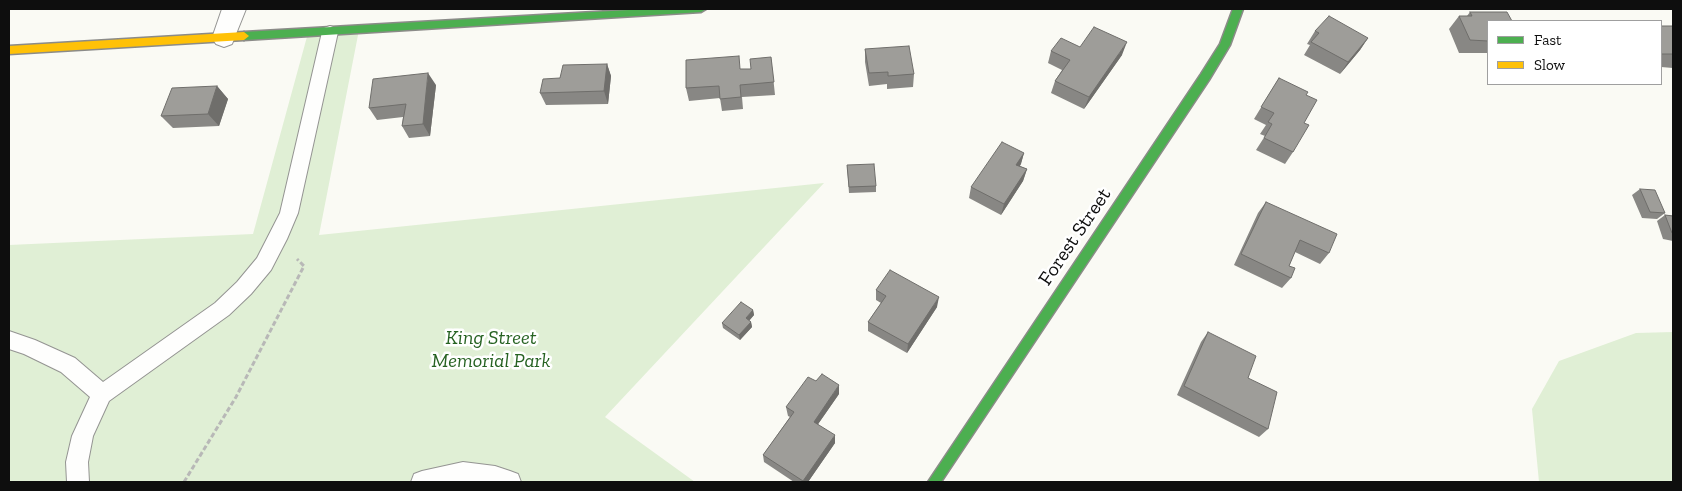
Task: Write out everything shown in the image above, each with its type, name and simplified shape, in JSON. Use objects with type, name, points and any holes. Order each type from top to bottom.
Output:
[{"type":"main road","points":[[9,50],[701,9]]},
{"type":"main road","name":"Forest Street","points":[[934,482],[1205,77],[1225,44],[1238,9]]},
{"type":"street","points":[[224,38],[234,9]]},
{"type":"lane","points":[[78,482],[77,462],[83,436],[102,394],[222,309],[244,288],[264,264],[278,239],[289,213],[330,32]]},
{"type":"lane","points":[[9,340],[28,346],[68,365],[102,394]]},
{"type":"lane","points":[[422,482],[463,473],[510,482]]},
{"type":"path","points":[[184,482],[236,397],[304,266],[278,239]]},
{"type":"green space","name":"King Street Memorial Park","points":[[359,30],[319,235],[824,183],[605,417],[695,482],[9,482],[9,245],[253,234],[308,33]]},
{"type":"green space","points":[[1673,332],[1673,482],[1539,482],[1532,409],[1559,361],[1636,333]]},
{"type":"building","points":[[1470,12],[1507,12],[1511,20],[1487,20],[1487,41],[1470,40],[1459,16],[1472,16]]},
{"type":"building","points":[[1329,16],[1368,38],[1348,62],[1311,42],[1319,33],[1315,31]]},
{"type":"building","points":[[1662,26],[1673,26],[1673,54],[1662,54]]},
{"type":"building","points":[[1094,27],[1127,42],[1089,97],[1055,81],[1070,60],[1051,51],[1061,38],[1080,47]]},
{"type":"building","points":[[909,46],[914,74],[888,76],[888,72],[869,73],[865,49]]},
{"type":"building","points":[[739,56],[740,69],[751,69],[750,59],[771,57],[774,82],[740,85],[741,97],[720,99],[719,86],[686,88],[686,60]]},
{"type":"building","points":[[607,64],[604,91],[540,93],[543,79],[560,78],[563,65]]},
{"type":"building","points":[[428,73],[423,124],[402,126],[406,104],[369,108],[373,79]]},
{"type":"building","points":[[1279,78],[1308,92],[1306,95],[1317,100],[1304,123],[1309,125],[1293,152],[1264,138],[1272,124],[1268,122],[1274,113],[1261,107]]},
{"type":"building","points":[[217,86],[208,114],[161,116],[172,88]]},
{"type":"building","points":[[1002,142],[1024,153],[1016,165],[1027,169],[1004,204],[971,187]]},
{"type":"building","points":[[874,164],[876,186],[849,187],[847,165]]},
{"type":"building","points":[[1640,189],[1655,190],[1665,213],[1650,212]]},
{"type":"building","points":[[1266,202],[1337,234],[1329,253],[1300,240],[1289,266],[1295,268],[1291,278],[1241,254]]},
{"type":"building","points":[[1665,215],[1673,216],[1673,234],[1672,233]]},
{"type":"building","points":[[890,270],[939,297],[908,344],[868,322],[886,296],[876,290]]},
{"type":"building","points":[[741,302],[753,310],[746,318],[751,322],[739,335],[722,323]]},
{"type":"building","points":[[1208,332],[1256,356],[1248,378],[1277,392],[1268,429],[1184,386]]},
{"type":"building","points":[[822,374],[839,385],[814,422],[835,435],[803,481],[763,455],[794,412],[786,407],[808,377],[816,381]]},
{"type":"traffic: fast","points":[[244,36],[701,9]]},
{"type":"traffic: fast","points":[[934,482],[1205,77],[1225,45],[1238,9]]},
{"type":"traffic: slow","points":[[9,50],[244,36]]}]
